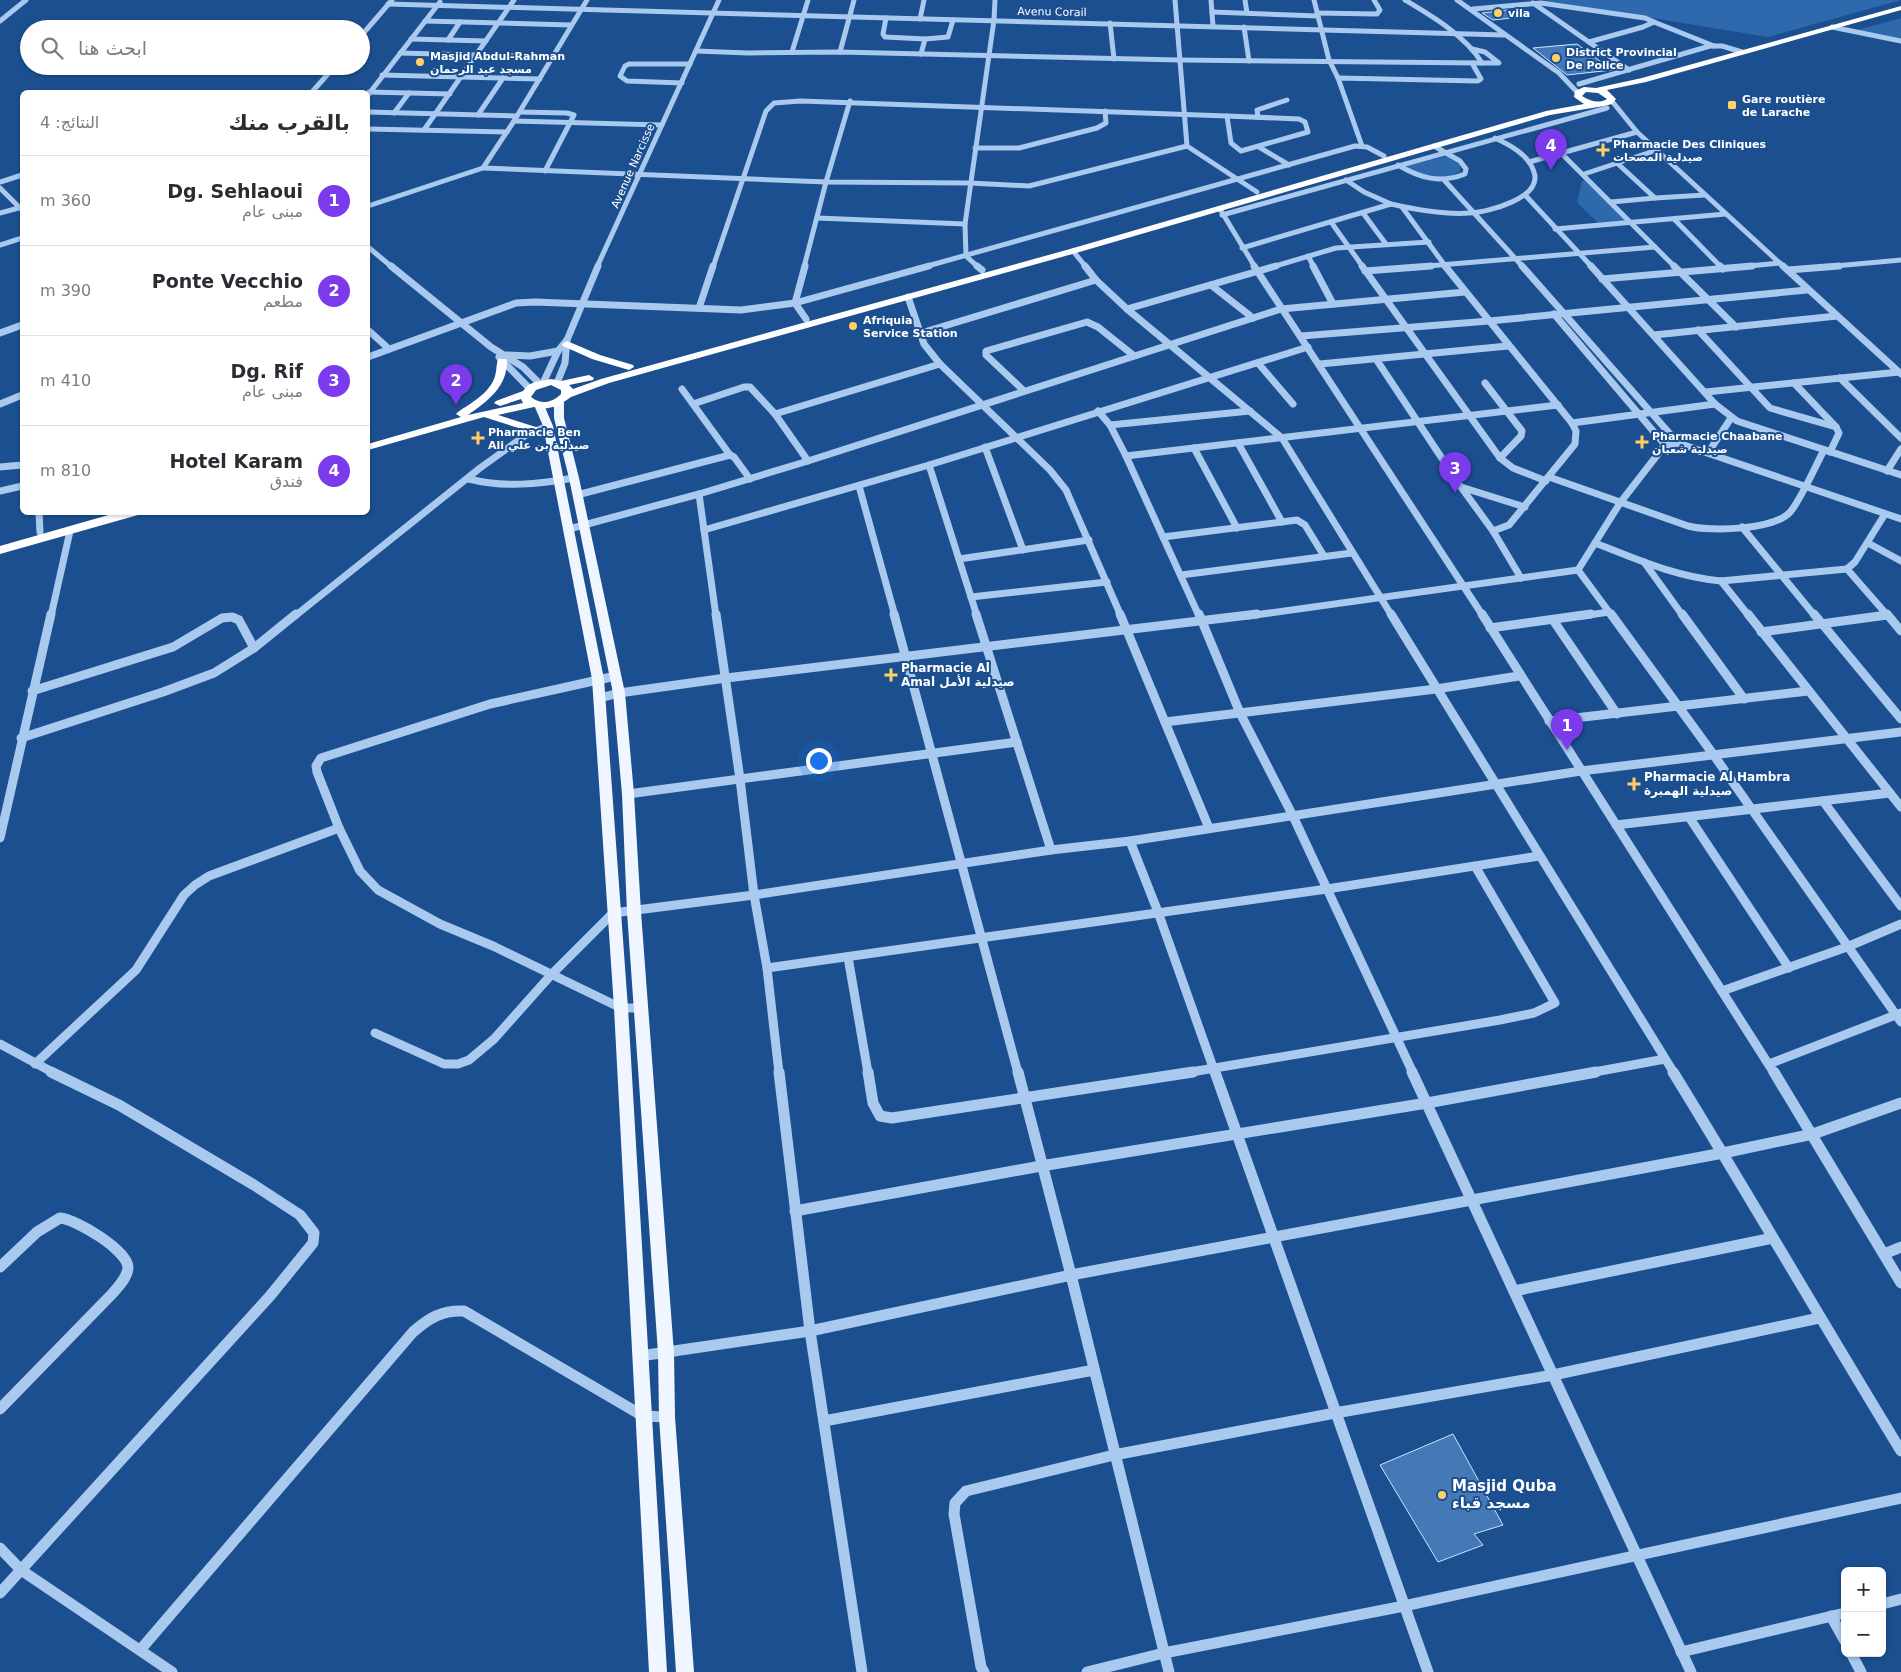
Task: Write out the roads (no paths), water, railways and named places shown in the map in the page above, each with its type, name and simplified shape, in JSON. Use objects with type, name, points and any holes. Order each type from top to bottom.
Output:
[{"type":"highway","points":[[370,446],[484,414],[563,399],[600,382],[1221,212],[1387,158],[1544,110],[1578,91],[1595,90],[1690,70],[1836,29],[1901,8]]},
{"type":"highway","points":[[370,439],[462,414],[535,387],[559,384],[629,367],[1257,192],[1434,146],[1560,110],[1605,103],[1640,87],[1742,52],[1901,13]]},
{"type":"highway","points":[[1595,90],[1607,93],[1605,103]]},
{"type":"highway","points":[[1578,91],[1584,101],[1605,103]]},
{"type":"highway","points":[[567,342],[596,357],[629,367]]},
{"type":"highway","points":[[462,414],[486,397],[496,385],[502,373],[502,358]]},
{"type":"highway","points":[[559,384],[567,389],[563,399]]},
{"type":"highway","points":[[535,387],[525,397],[536,405]]},
{"type":"highway","points":[[484,414],[542,428]]},
{"type":"highway","points":[[0,543],[99,515]]},
{"type":"highway","points":[[0,550],[124,515]]},
{"type":"main road","points":[[563,399],[559,418],[577,495],[576,527],[600,698],[613,913],[621,1008],[658,1672]]},
{"type":"main road","points":[[536,405],[558,481],[576,527],[619,693],[628,794],[634,912],[666,1353],[667,1417],[685,1672]]},
{"type":"street","points":[[0,21],[26,0]]},
{"type":"street","points":[[370,90],[442,0]]},
{"type":"street","points":[[424,130],[514,0]]},
{"type":"street","points":[[483,168],[540,79],[587,0]]},
{"type":"street","name":"Avenue Narcisse","points":[[559,384],[565,363],[567,342],[581,303],[719,0]]},
{"type":"street","points":[[792,52],[808,0]]},
{"type":"street","points":[[840,52],[854,0]]},
{"type":"street","points":[[920,19],[924,0]]},
{"type":"street","points":[[982,270],[966,256],[965,224],[994,20],[995,0]]},
{"type":"street","points":[[1175,0],[1179,60],[1186,114],[1187,146]]},
{"type":"street","points":[[1211,0],[1213,26]]},
{"type":"street","points":[[1245,0],[1247,13]]},
{"type":"street","points":[[1314,0],[1329,60],[1338,78],[1362,146]]},
{"type":"street","points":[[1212,12],[1378,14],[1380,10],[1374,0]]},
{"type":"street","points":[[1405,0],[1426,13],[1472,50],[1482,63]]},
{"type":"street","points":[[1458,0],[1565,78],[1578,91]]},
{"type":"street","points":[[370,25],[390,2]]},
{"type":"street","name":"Avenu Corail","points":[[390,2],[437,6],[581,9],[636,8],[849,17],[1321,28],[1504,35]]},
{"type":"street","points":[[1472,9],[1533,3],[1564,5],[1645,18],[1714,46],[1727,47],[1742,52]]},
{"type":"street","points":[[1533,3],[1629,70]]},
{"type":"street","points":[[886,18],[883,34],[885,36],[925,38],[948,37],[953,20]]},
{"type":"street","points":[[425,21],[571,25]]},
{"type":"street","points":[[448,40],[460,22]]},
{"type":"street","points":[[1589,42],[1643,27],[1654,22]]},
{"type":"street","points":[[1110,23],[1114,59]]},
{"type":"street","points":[[1244,27],[1249,61]]},
{"type":"street","points":[[1836,29],[1901,41]]},
{"type":"street","points":[[921,54],[925,38]]},
{"type":"street","points":[[411,39],[486,41]]},
{"type":"street","points":[[1578,91],[1629,70],[1714,46]]},
{"type":"street","points":[[696,51],[748,53],[840,52],[1179,60],[1499,63],[1485,52],[1472,50]]},
{"type":"street","points":[[400,53],[552,57]]},
{"type":"street","points":[[1338,78],[1478,81],[1481,79],[1481,76],[1472,63]]},
{"type":"street","points":[[682,83],[627,81],[620,76],[625,66],[629,64],[690,64]]},
{"type":"street","points":[[314,90],[327,75]]},
{"type":"street","points":[[382,75],[540,79]]},
{"type":"street","points":[[478,115],[503,78]]},
{"type":"street","points":[[1565,78],[1578,91]]},
{"type":"street","points":[[370,93],[450,94]]},
{"type":"street","points":[[394,112],[409,93]]},
{"type":"street","points":[[699,308],[766,111],[771,104],[786,100],[1258,117],[1302,120],[1308,124],[1308,132],[1241,151],[1231,143],[1227,116]]},
{"type":"street","points":[[1258,117],[1257,110],[1260,108],[1287,100]]},
{"type":"street","points":[[806,319],[795,303],[826,182],[850,102]]},
{"type":"street","points":[[1605,103],[1630,123],[1637,132],[1788,270],[1807,290],[1900,373]]},
{"type":"street","points":[[1605,103],[1630,123]]},
{"type":"street","points":[[1605,103],[1348,182],[1221,212],[1281,309],[1320,364],[1358,427],[1463,586],[1769,1064],[1813,1134],[1901,1283]]},
{"type":"street","points":[[370,112],[517,116],[573,114],[574,116],[545,171]]},
{"type":"street","points":[[975,148],[1019,148],[1097,128],[1106,123],[1105,112]]},
{"type":"street","points":[[517,116],[570,123],[662,125]]},
{"type":"street","points":[[370,129],[507,132]]},
{"type":"street","points":[[1337,174],[1364,192],[1402,207],[1472,213],[1507,204],[1525,195],[1533,184],[1535,174],[1529,162],[1511,147],[1483,132]]},
{"type":"street","points":[[1529,162],[1637,132]]},
{"type":"street","points":[[370,205],[483,168],[826,182],[1038,185],[1187,146],[1257,192]]},
{"type":"street","points":[[370,356],[516,303],[581,303],[741,310],[795,303],[1355,146],[1372,148],[1423,178],[1445,180],[1464,174],[1466,169],[1460,161],[1434,146]]},
{"type":"street","points":[[1259,147],[1289,165]]},
{"type":"street","points":[[1584,174],[1657,150]]},
{"type":"street","points":[[1561,153],[1736,327]]},
{"type":"street","points":[[1617,163],[1655,198]]},
{"type":"street","points":[[0,182],[20,176]]},
{"type":"street","points":[[1445,180],[1472,213],[1564,312],[1678,443]]},
{"type":"street","points":[[0,188],[20,206]]},
{"type":"street","points":[[1525,195],[1715,404],[1731,418],[1887,471],[1901,474]]},
{"type":"street","points":[[1611,202],[1705,195]]},
{"type":"street","points":[[1242,248],[1391,204]]},
{"type":"street","points":[[1402,207],[1465,292],[1558,405],[1576,431],[1575,444],[1525,507],[1509,525],[1493,531]]},
{"type":"street","points":[[0,213],[20,208]]},
{"type":"street","points":[[1363,213],[1386,244]]},
{"type":"street","points":[[1555,229],[1726,214]]},
{"type":"street","points":[[817,218],[965,224]]},
{"type":"street","points":[[1674,219],[1723,269]]},
{"type":"street","points":[[1331,222],[1500,458],[1513,468],[1703,530],[1742,528],[1786,516],[1791,512],[1805,486],[1839,433],[1836,427],[1794,383]]},
{"type":"street","points":[[0,245],[20,239]]},
{"type":"street","points":[[1127,309],[1347,246],[1429,242]]},
{"type":"street","points":[[1365,272],[1656,247]]},
{"type":"street","points":[[370,249],[491,347],[535,387]]},
{"type":"street","points":[[1073,251],[1096,280],[1127,309],[1282,438],[1723,1153],[1819,1318],[1901,1451]]},
{"type":"street","points":[[1308,256],[1333,304]]},
{"type":"street","points":[[1788,270],[1901,260]]},
{"type":"street","points":[[1602,280],[1780,264]]},
{"type":"street","points":[[921,333],[1096,280]]},
{"type":"street","points":[[1211,285],[1253,318]]},
{"type":"street","points":[[1301,336],[1489,321],[1564,312],[1807,290]]},
{"type":"street","points":[[576,527],[750,479],[1023,390],[1281,309],[1465,292]]},
{"type":"street","points":[[908,297],[928,351],[1058,478],[1089,540],[1209,828]]},
{"type":"street","points":[[1554,314],[1665,445]]},
{"type":"street","points":[[1654,335],[1837,316]]},
{"type":"street","points":[[1023,390],[986,355],[986,351],[1087,322],[1098,327],[1133,355]]},
{"type":"street","points":[[0,333],[20,326]]},
{"type":"street","points":[[1698,330],[1770,408],[1836,427]]},
{"type":"street","points":[[370,332],[389,349]]},
{"type":"street","name":"Avenue Narcisse","points":[[535,387],[558,351],[567,342]]},
{"type":"street","points":[[1320,364],[1508,346]]},
{"type":"street","points":[[704,530],[929,465],[1308,347]]},
{"type":"street","points":[[502,358],[524,357],[558,351]]},
{"type":"street","points":[[502,358],[522,367],[535,387]]},
{"type":"street","points":[[1376,359],[1460,486],[1493,531],[1521,578]]},
{"type":"street","points":[[1258,362],[1293,404]]},
{"type":"street","points":[[775,414],[940,364]]},
{"type":"street","points":[[1706,392],[1900,373]]},
{"type":"street","points":[[1840,378],[1901,438]]},
{"type":"street","points":[[1486,383],[1522,431],[1521,436],[1500,458]]},
{"type":"street","points":[[693,404],[744,387],[750,387],[775,414],[808,461]]},
{"type":"street","points":[[682,389],[750,479]]},
{"type":"street","points":[[0,404],[20,396]]},
{"type":"street","points":[[1572,423],[1715,404]]},
{"type":"street","points":[[1126,456],[1282,438],[1416,419],[1558,405]]},
{"type":"street","points":[[1098,411],[1110,426],[1126,456],[1202,622],[1240,713],[1293,816],[1691,1672]]},
{"type":"street","points":[[1110,426],[1250,411]]},
{"type":"street","points":[[1708,453],[1731,418]]},
{"type":"street","points":[[21,738],[163,692],[214,673],[254,648],[349,571],[469,479],[480,468],[542,428]]},
{"type":"street","points":[[1238,443],[1282,522]]},
{"type":"street","points":[[600,698],[619,693],[726,678],[1202,622],[1379,596],[1578,570],[1620,503],[1665,445],[1678,443],[1901,519]]},
{"type":"street","points":[[985,447],[1023,550]]},
{"type":"street","points":[[1194,448],[1236,528]]},
{"type":"street","points":[[1887,471],[1901,449]]},
{"type":"street","points":[[577,495],[730,455]]},
{"type":"street","points":[[0,467],[20,465]]},
{"type":"street","points":[[929,465],[1051,850]]},
{"type":"street","points":[[469,479],[503,484],[530,484],[574,478]]},
{"type":"street","points":[[0,491],[20,486]]},
{"type":"street","points":[[859,486],[983,938],[1071,1274],[1114,1455],[1169,1672]]},
{"type":"street","points":[[1460,486],[1525,507]]},
{"type":"street","points":[[699,494],[740,780],[754,895],[767,968],[810,1331],[862,1672]]},
{"type":"street","points":[[1595,543],[1644,562],[1707,580],[1721,581],[1847,569],[1855,562],[1885,514]]},
{"type":"street","points":[[39,515],[40,532]]},
{"type":"street","points":[[1164,537],[1292,520],[1302,522],[1324,556]]},
{"type":"street","points":[[1742,528],[1901,719]]},
{"type":"street","points":[[0,838],[21,738],[70,531]]},
{"type":"street","points":[[958,559],[1089,540]]},
{"type":"street","points":[[1868,543],[1901,562]]},
{"type":"street","points":[[1181,575],[1352,553]]},
{"type":"street","points":[[1644,562],[1744,699]]},
{"type":"street","points":[[1847,569],[1901,631]]},
{"type":"street","points":[[1578,570],[1713,754],[1847,946],[1899,1016],[1769,1064]]},
{"type":"street","points":[[1721,581],[1808,691],[1848,738],[1901,807]]},
{"type":"street","points":[[971,597],[1107,582]]},
{"type":"street","points":[[1490,628],[1609,612]]},
{"type":"street","points":[[1761,632],[1887,615]]},
{"type":"street","points":[[32,690],[173,647],[222,618],[232,617],[239,620],[254,648]]},
{"type":"street","points":[[1553,620],[1617,714]]},
{"type":"street","points":[[616,676],[490,704],[321,758],[316,766],[339,828],[360,871],[378,890],[440,924],[494,946],[621,1008],[642,1008]]},
{"type":"street","points":[[1165,722],[1436,690],[1520,676]]},
{"type":"street","points":[[1549,721],[1808,691]]},
{"type":"street","points":[[375,1032],[444,1064],[458,1064],[470,1060],[494,1039],[551,975],[613,913],[634,912],[962,865],[1494,784],[1713,754],[1901,732]]},
{"type":"street","points":[[628,794],[1017,742]]},
{"type":"street","points":[[1616,825],[1890,793]]},
{"type":"street","points":[[1823,801],[1901,906]]},
{"type":"street","points":[[1689,817],[1789,968]]},
{"type":"street","points":[[35,1064],[135,971],[155,945],[169,914],[189,888],[209,876],[339,828]]},
{"type":"street","points":[[1130,840],[1158,912],[1428,1672]]},
{"type":"street","points":[[767,968],[1326,889],[1539,856]]},
{"type":"street","points":[[848,957],[873,1103],[880,1116],[904,1117],[1396,1037],[1545,1010],[1555,1003],[1542,977],[1475,866]]},
{"type":"street","points":[[1722,991],[1789,968],[1901,924]]},
{"type":"street","points":[[0,1044],[35,1064],[119,1105],[254,1185],[300,1215],[314,1233],[313,1243],[270,1296],[0,1593]]},
{"type":"street","points":[[795,1211],[1042,1166],[1426,1103],[1665,1060]]},
{"type":"street","points":[[640,1356],[810,1331],[1071,1274],[1723,1153],[1813,1134],[1901,1103]]},
{"type":"street","points":[[0,1267],[47,1223],[60,1218],[79,1224],[123,1255],[128,1260],[129,1267],[128,1273],[112,1294],[0,1409]]},
{"type":"street","points":[[1514,1291],[1773,1238]]},
{"type":"street","points":[[1884,1254],[1901,1247]]},
{"type":"street","points":[[140,1649],[413,1332],[435,1314],[449,1311],[464,1311],[643,1416],[667,1417]]},
{"type":"street","points":[[984,1672],[981,1667],[974,1632],[954,1514],[955,1503],[966,1492],[1114,1455],[1335,1413],[1553,1375],[1819,1318]]},
{"type":"street","points":[[824,1421],[1094,1370]]},
{"type":"street","points":[[1086,1672],[1164,1653],[1404,1606],[1901,1498]]},
{"type":"street","points":[[0,1548],[21,1570],[172,1672]]},
{"type":"street","points":[[1886,1603],[1901,1600]]},
{"type":"street","points":[[1681,1652],[1841,1614]]},
{"type":"street","points":[[1831,1616],[1841,1634]]},
{"type":"street","points":[[1853,1657],[1861,1672]]},
{"type":"place","name":"vila","points":[[1498,13]]},
{"type":"place","name":"District Provincial De Police","points":[[1556,58]]},
{"type":"place","name":"Masjid Abdul-Rahman مسجد عبد الرحمان","points":[[420,62]]},
{"type":"place","name":"Gare routière de Larache","points":[[1732,105]]},
{"type":"place","name":"Pharmacie Des Cliniques صيدلية المصحات","points":[[1603,150]]},
{"type":"place","name":"Hotel Karam","points":[[1551,170]]},
{"type":"place","name":"Afriquia Service Station","points":[[853,326]]},
{"type":"place","name":"Ponte Vecchio","points":[[456,405]]},
{"type":"place","name":"Pharmacie Ben Ali صيدلية بن علي","points":[[478,438]]},
{"type":"place","name":"Pharmacie Chaabane صيدلية شعبان","points":[[1642,442]]},
{"type":"place","name":"Dg. Rif","points":[[1455,493]]},
{"type":"place","name":"Pharmacie Al Amal صيدلية الأمل","points":[[891,675]]},
{"type":"place","name":"Dg. Sehlaoui","points":[[1567,750]]},
{"type":"place","name":"Pharmacie Al Hambra صيدلية الهمبرة","points":[[1634,784]]},
{"type":"place","name":"Masjid Quba مسجد قباء","points":[[1442,1495]]}]
